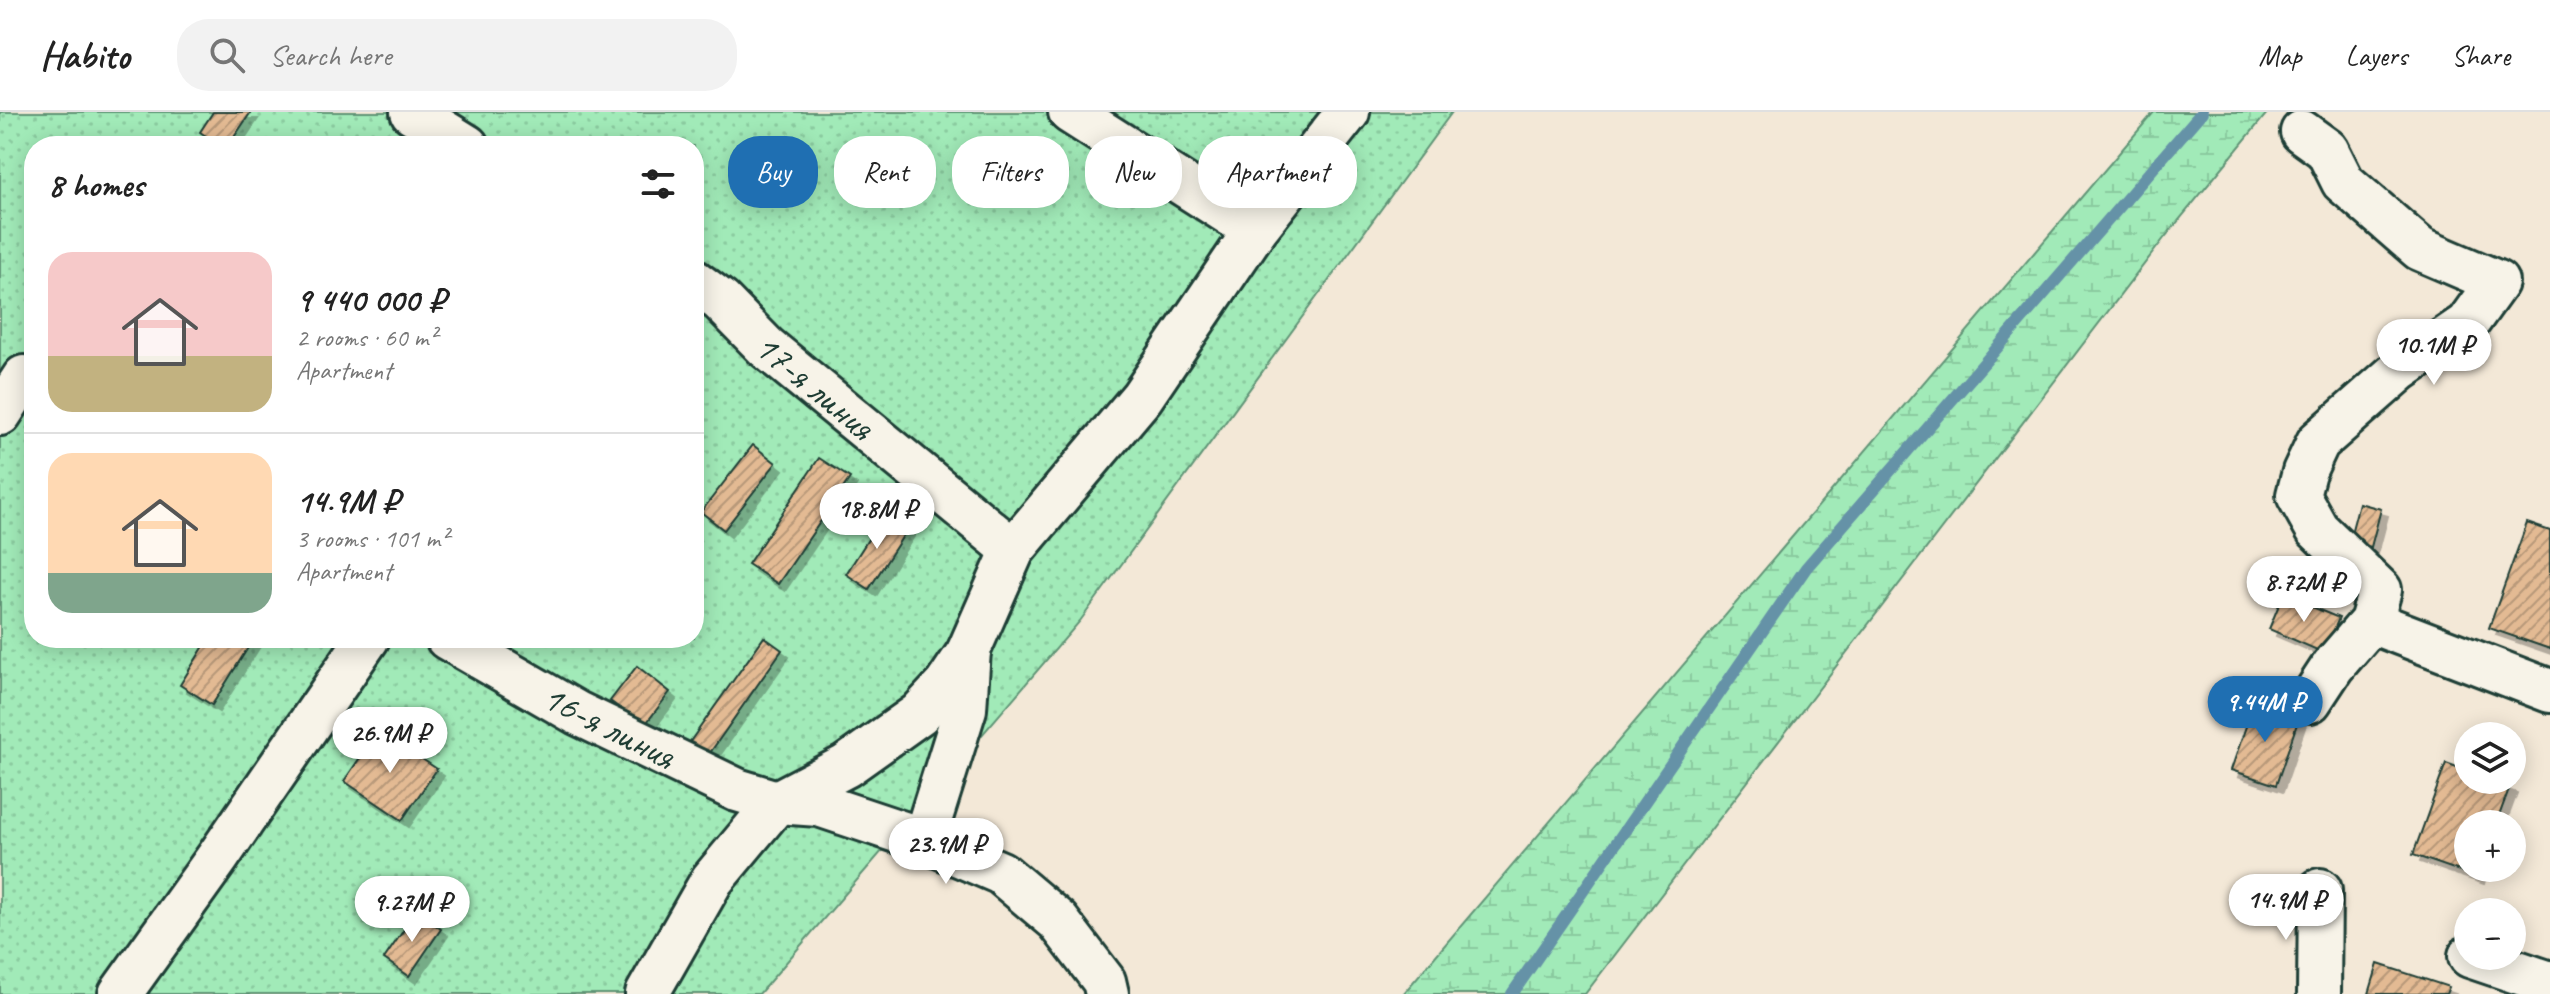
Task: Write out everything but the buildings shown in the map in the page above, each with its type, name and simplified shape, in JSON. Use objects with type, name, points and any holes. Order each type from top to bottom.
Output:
[{"type":"street","points":[[412,112],[451,136]]},
{"type":"street","points":[[1070,112],[1255,230]]},
{"type":"street","points":[[647,994],[712,880],[777,802],[846,766],[919,714],[946,685],[969,650],[1013,550],[1142,397],[1255,230],[1348,112]]},
{"type":"street","points":[[2302,132],[2327,150],[2343,182],[2420,249],[2497,282],[2467,324],[2400,370],[2318,442],[2304,472],[2298,495],[2317,529],[2380,590],[2371,622],[2333,666],[2310,701]]},
{"type":"street","name":"17-я линия","points":[[704,288],[721,301],[766,347],[1013,550]]},
{"type":"street","points":[[0,414],[19,374]]},
{"type":"street","points":[[2371,622],[2550,691]]},
{"type":"street","points":[[120,994],[361,648]]},
{"type":"street","name":"16-я линия","points":[[465,648],[604,726],[737,790],[777,802],[819,805],[924,840],[1001,873],[1058,921],[1104,981],[1107,994]]},
{"type":"street","points":[[924,840],[965,709],[969,650]]},
{"type":"street","points":[[2319,994],[2320,890]]},
{"type":"street","points":[[2512,970],[2550,983]]},
{"type":"green space","points":[[0,112],[1452,112],[1080,621],[759,994],[0,994]]},
{"type":"green space","points":[[2154,112],[2268,112],[2165,237],[1585,994],[1403,994]]},
{"type":"waterway","points":[[1512,994],[1806,568],[2202,112]]}]
